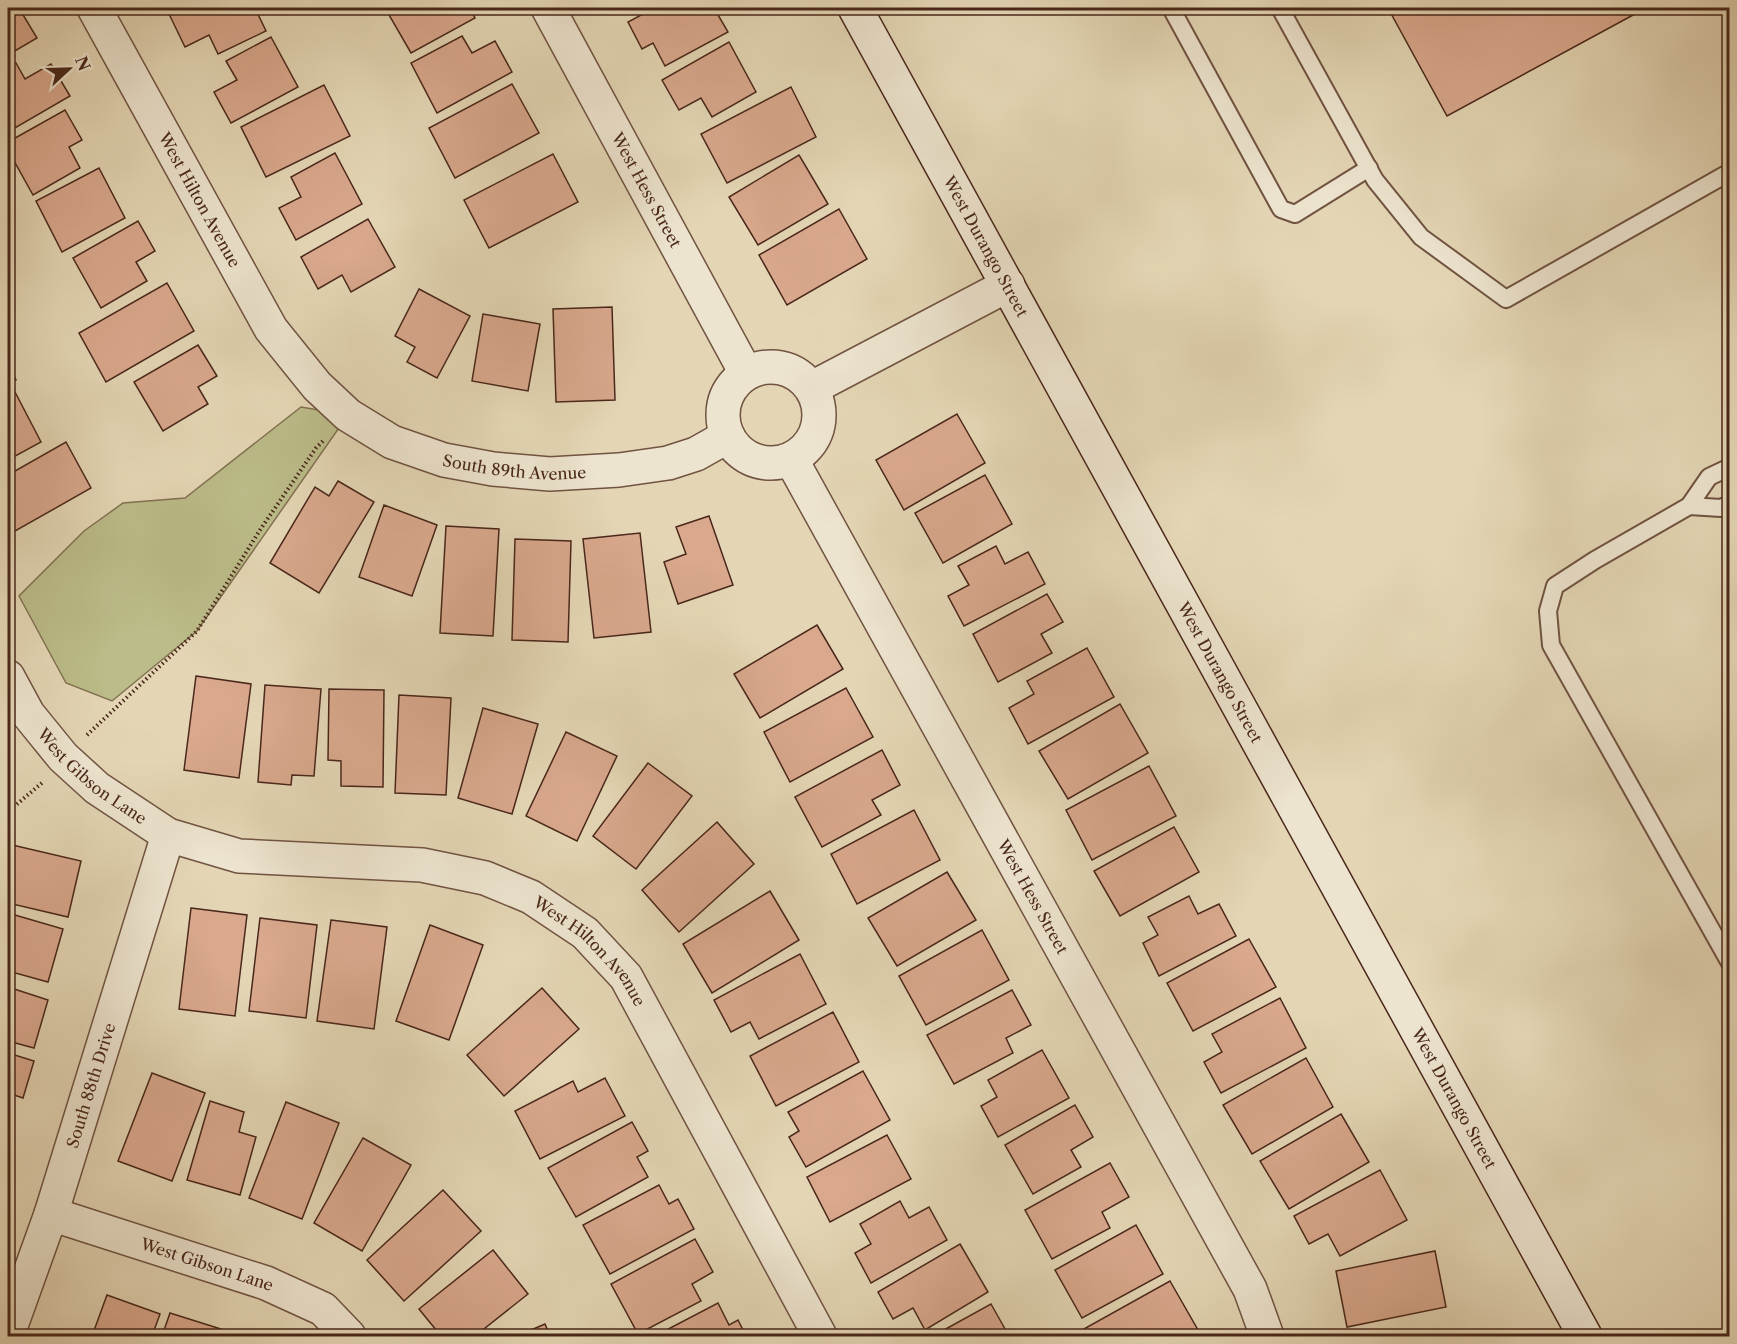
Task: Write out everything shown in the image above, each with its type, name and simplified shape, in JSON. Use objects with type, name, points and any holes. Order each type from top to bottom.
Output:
[{"type":"street","name":"West Hilton Avenue","points":[[94,8],[271,329],[317,386]]},
{"type":"street","name":"West Hess Street","points":[[548,8],[746,373]]},
{"type":"street","name":"West Durango Street","points":[[855,8],[1585,1336]]},
{"type":"street","points":[[812,388],[1008,285]]},
{"type":"street","points":[[767,367],[789,370],[812,388],[818,404],[819,421],[814,437],[804,450],[790,459],[776,463],[755,460],[736,448],[728,436],[723,413],[729,390],[746,373],[767,367]]},
{"type":"street","name":"South 89th Avenue","points":[[317,386],[348,415],[392,442],[444,460],[493,469],[550,474],[619,470],[668,463],[696,454],[728,436]]},
{"type":"street","name":"West Hess Street","points":[[790,459],[1250,1289],[1267,1336]]},
{"type":"street","name":"West Gibson Lane","points":[[8,676],[28,714],[63,757],[97,788],[168,835]]},
{"type":"street","name":"West Hilton Avenue","points":[[168,835],[239,856],[422,866],[485,878],[531,897],[585,933],[626,976],[820,1336]]},
{"type":"street","name":"South 88th Drive","points":[[8,1334],[51,1214],[168,835]]},
{"type":"street","name":"West Gibson Lane","points":[[51,1214],[266,1283],[323,1309],[349,1336]]},
{"type":"lane","points":[[1171,8],[1281,209],[1295,214],[1369,168]]},
{"type":"lane","points":[[1280,8],[1375,180],[1421,237],[1506,299],[1730,172]]},
{"type":"lane","points":[[1730,467],[1709,477],[1689,506],[1595,560],[1555,586],[1548,611],[1551,645],[1730,963]]},
{"type":"lane","points":[[1689,506],[1721,508],[1730,504]]},
{"type":"path","points":[[8,805],[16,805],[42,783],[63,757],[197,631],[260,530],[316,448],[348,415]]},
{"type":"green space","points":[[301,407],[348,415],[197,631],[112,701],[66,683],[19,596],[84,531],[123,503],[185,498]]},
{"type":"building","points":[[8,8],[19,8],[37,38],[8,55]]},
{"type":"building","points":[[183,8],[255,8],[266,31],[218,54],[209,35],[185,47],[169,14]]},
{"type":"building","points":[[385,8],[470,8],[475,18],[411,53]]},
{"type":"building","points":[[654,8],[714,8],[728,32],[665,66],[653,43],[642,49],[628,22]]},
{"type":"building","points":[[1388,8],[1646,8],[1447,116]]},
{"type":"building","points":[[462,36],[472,53],[495,41],[512,72],[437,113],[411,63]]},
{"type":"building","points":[[271,37],[298,87],[231,123],[214,92],[237,80],[226,61]]},
{"type":"building","points":[[729,42],[756,92],[712,117],[701,98],[679,110],[662,80]]},
{"type":"building","points":[[16,63],[25,79],[51,64],[70,96],[8,132],[8,67]]},
{"type":"building","points":[[512,84],[539,133],[455,178],[429,128]]},
{"type":"building","points":[[324,85],[350,136],[266,177],[241,127]]},
{"type":"building","points":[[791,87],[816,137],[727,183],[701,134]]},
{"type":"building","points":[[65,110],[82,140],[69,147],[80,168],[33,195],[8,150],[8,142]]},
{"type":"building","points":[[335,153],[362,204],[296,240],[279,208],[301,197],[291,177]]},
{"type":"building","points":[[553,154],[578,202],[489,248],[464,200]]},
{"type":"building","points":[[799,155],[828,204],[758,245],[729,197]]},
{"type":"building","points":[[99,168],[125,218],[62,252],[36,201]]},
{"type":"building","points":[[839,209],[867,259],[787,305],[759,255]]},
{"type":"building","points":[[368,219],[395,267],[351,292],[342,275],[318,289],[301,257]]},
{"type":"building","points":[[138,221],[155,251],[136,262],[147,281],[101,308],[73,258]]},
{"type":"building","points":[[167,283],[194,331],[106,382],[79,333]]},
{"type":"building","points":[[419,289],[470,316],[437,378],[407,362],[415,347],[395,336]]},
{"type":"building","points":[[612,307],[615,400],[556,402],[553,309]]},
{"type":"building","points":[[483,314],[540,324],[528,391],[472,381]]},
{"type":"building","points":[[198,345],[217,376],[198,387],[208,404],[163,431],[134,382]]},
{"type":"building","points":[[8,363],[16,380],[8,384]]},
{"type":"building","points":[[15,392],[41,442],[8,460],[8,396]]},
{"type":"building","points":[[957,414],[985,463],[904,510],[876,460]]},
{"type":"building","points":[[66,442],[91,488],[8,535],[8,475]]},
{"type":"building","points":[[985,475],[1012,524],[943,563],[915,513]]},
{"type":"building","points":[[338,481],[374,502],[319,593],[270,563],[315,487],[329,496]]},
{"type":"building","points":[[384,505],[437,525],[412,596],[359,577]]},
{"type":"building","points":[[709,516],[733,585],[678,604],[664,562],[686,554],[676,527]]},
{"type":"building","points":[[446,526],[499,529],[493,636],[440,633]]},
{"type":"building","points":[[640,533],[651,632],[594,638],[583,539]]},
{"type":"building","points":[[515,539],[571,541],[568,642],[512,640]]},
{"type":"building","points":[[996,546],[1005,564],[1028,552],[1045,584],[964,626],[948,596],[969,585],[958,566]]},
{"type":"building","points":[[1047,594],[1063,622],[1041,634],[1052,653],[998,682],[973,634]]},
{"type":"building","points":[[817,625],[843,669],[760,718],[734,674]]},
{"type":"building","points":[[1087,648],[1114,697],[1028,744],[1009,708],[1034,694],[1027,681]]},
{"type":"building","points":[[196,676],[251,684],[239,778],[184,770]]},
{"type":"building","points":[[265,685],[321,689],[314,776],[292,775],[291,785],[258,782]]},
{"type":"building","points":[[846,688],[873,737],[790,782],[764,732]]},
{"type":"building","points":[[329,689],[384,690],[383,787],[341,786],[341,761],[328,760]]},
{"type":"building","points":[[399,695],[451,698],[446,795],[395,793]]},
{"type":"building","points":[[1120,704],[1148,753],[1068,799],[1039,751]]},
{"type":"building","points":[[483,708],[538,724],[512,814],[458,798]]},
{"type":"building","points":[[566,732],[617,756],[577,841],[526,816]]},
{"type":"building","points":[[882,750],[900,785],[872,800],[881,815],[822,847],[795,797]]},
{"type":"building","points":[[648,763],[692,796],[636,869],[593,836]]},
{"type":"building","points":[[1149,766],[1176,816],[1092,860],[1066,810]]},
{"type":"building","points":[[914,810],[940,860],[857,904],[831,854]]},
{"type":"building","points":[[717,822],[754,864],[679,932],[642,890]]},
{"type":"building","points":[[1174,827],[1199,872],[1120,916],[1094,871]]},
{"type":"building","points":[[8,844],[81,861],[68,917],[8,903]]},
{"type":"building","points":[[947,872],[976,920],[897,966],[868,918]]},
{"type":"building","points":[[770,891],[799,940],[712,993],[683,944]]},
{"type":"building","points":[[1189,896],[1198,914],[1219,904],[1236,936],[1159,976],[1143,943],[1158,935],[1148,917]]},
{"type":"building","points":[[191,908],[247,915],[235,1016],[179,1009]]},
{"type":"building","points":[[8,913],[63,929],[48,982],[8,971]]},
{"type":"building","points":[[260,918],[317,925],[306,1018],[249,1011]]},
{"type":"building","points":[[331,920],[387,927],[374,1029],[317,1021]]},
{"type":"building","points":[[430,925],[483,945],[449,1040],[396,1021]]},
{"type":"building","points":[[982,930],[1009,980],[926,1025],[899,976]]},
{"type":"building","points":[[1249,939],[1276,987],[1193,1031],[1167,983]]},
{"type":"building","points":[[800,954],[826,1004],[759,1039],[750,1022],[731,1032],[714,1000]]},
{"type":"building","points":[[8,987],[48,1000],[34,1048],[8,1041]]},
{"type":"building","points":[[542,988],[579,1029],[504,1096],[467,1055]]},
{"type":"building","points":[[1012,990],[1031,1025],[1006,1038],[1013,1053],[954,1084],[927,1035]]},
{"type":"building","points":[[1280,998],[1306,1048],[1221,1093],[1204,1062],[1222,1052],[1212,1034]]},
{"type":"building","points":[[833,1012],[859,1062],[776,1106],[750,1056]]},
{"type":"building","points":[[1042,1050],[1069,1098],[998,1137],[981,1106],[997,1097],[988,1080]]},
{"type":"building","points":[[8,1053],[34,1061],[23,1098],[8,1093]]},
{"type":"building","points":[[1306,1058],[1333,1107],[1252,1154],[1223,1105]]},
{"type":"building","points":[[863,1071],[890,1120],[806,1167],[789,1137],[799,1131],[788,1112]]},
{"type":"building","points":[[152,1073],[205,1093],[172,1181],[118,1161]]},
{"type":"building","points":[[605,1078],[625,1116],[540,1159],[515,1111],[573,1081],[578,1092]]},
{"type":"building","points":[[210,1101],[244,1112],[239,1132],[256,1137],[240,1195],[187,1180]]},
{"type":"building","points":[[286,1102],[339,1123],[302,1219],[249,1198]]},
{"type":"building","points":[[1075,1105],[1093,1137],[1071,1150],[1081,1167],[1033,1194],[1005,1145]]},
{"type":"building","points":[[1341,1114],[1369,1162],[1289,1209],[1260,1161]]},
{"type":"building","points":[[632,1122],[648,1151],[637,1157],[648,1177],[576,1217],[548,1168]]},
{"type":"building","points":[[887,1135],[911,1179],[830,1222],[807,1177]]},
{"type":"building","points":[[363,1138],[411,1165],[362,1251],[314,1223]]},
{"type":"building","points":[[1110,1163],[1129,1197],[1102,1212],[1110,1228],[1052,1259],[1025,1210]]},
{"type":"building","points":[[1380,1170],[1407,1220],[1340,1256],[1328,1234],[1309,1244],[1294,1216]]},
{"type":"building","points":[[659,1185],[669,1204],[678,1199],[694,1229],[610,1274],[583,1225]]},
{"type":"building","points":[[443,1190],[481,1231],[404,1301],[367,1260]]},
{"type":"building","points":[[900,1201],[909,1218],[929,1207],[947,1240],[871,1283],[855,1253],[871,1244],[860,1224]]},
{"type":"building","points":[[1136,1225],[1163,1274],[1082,1318],[1055,1270]]},
{"type":"building","points":[[695,1239],[713,1272],[692,1284],[701,1301],[638,1334],[611,1284]]},
{"type":"building","points":[[960,1244],[988,1292],[925,1330],[913,1308],[893,1319],[878,1292]]},
{"type":"building","points":[[493,1250],[528,1294],[475,1336],[441,1336],[419,1309]]},
{"type":"building","points":[[1435,1251],[1446,1307],[1347,1327],[1336,1271]]},
{"type":"building","points":[[1170,1281],[1198,1330],[1187,1336],[1086,1336],[1082,1330]]},
{"type":"building","points":[[107,1295],[160,1314],[152,1336],[92,1336]]},
{"type":"building","points":[[718,1303],[729,1325],[738,1320],[746,1336],[655,1336]]},
{"type":"building","points":[[991,1304],[1009,1336],[933,1336]]},
{"type":"building","points":[[170,1313],[224,1330],[222,1336],[162,1336]]},
{"type":"building","points":[[545,1324],[550,1336],[517,1336]]}]
